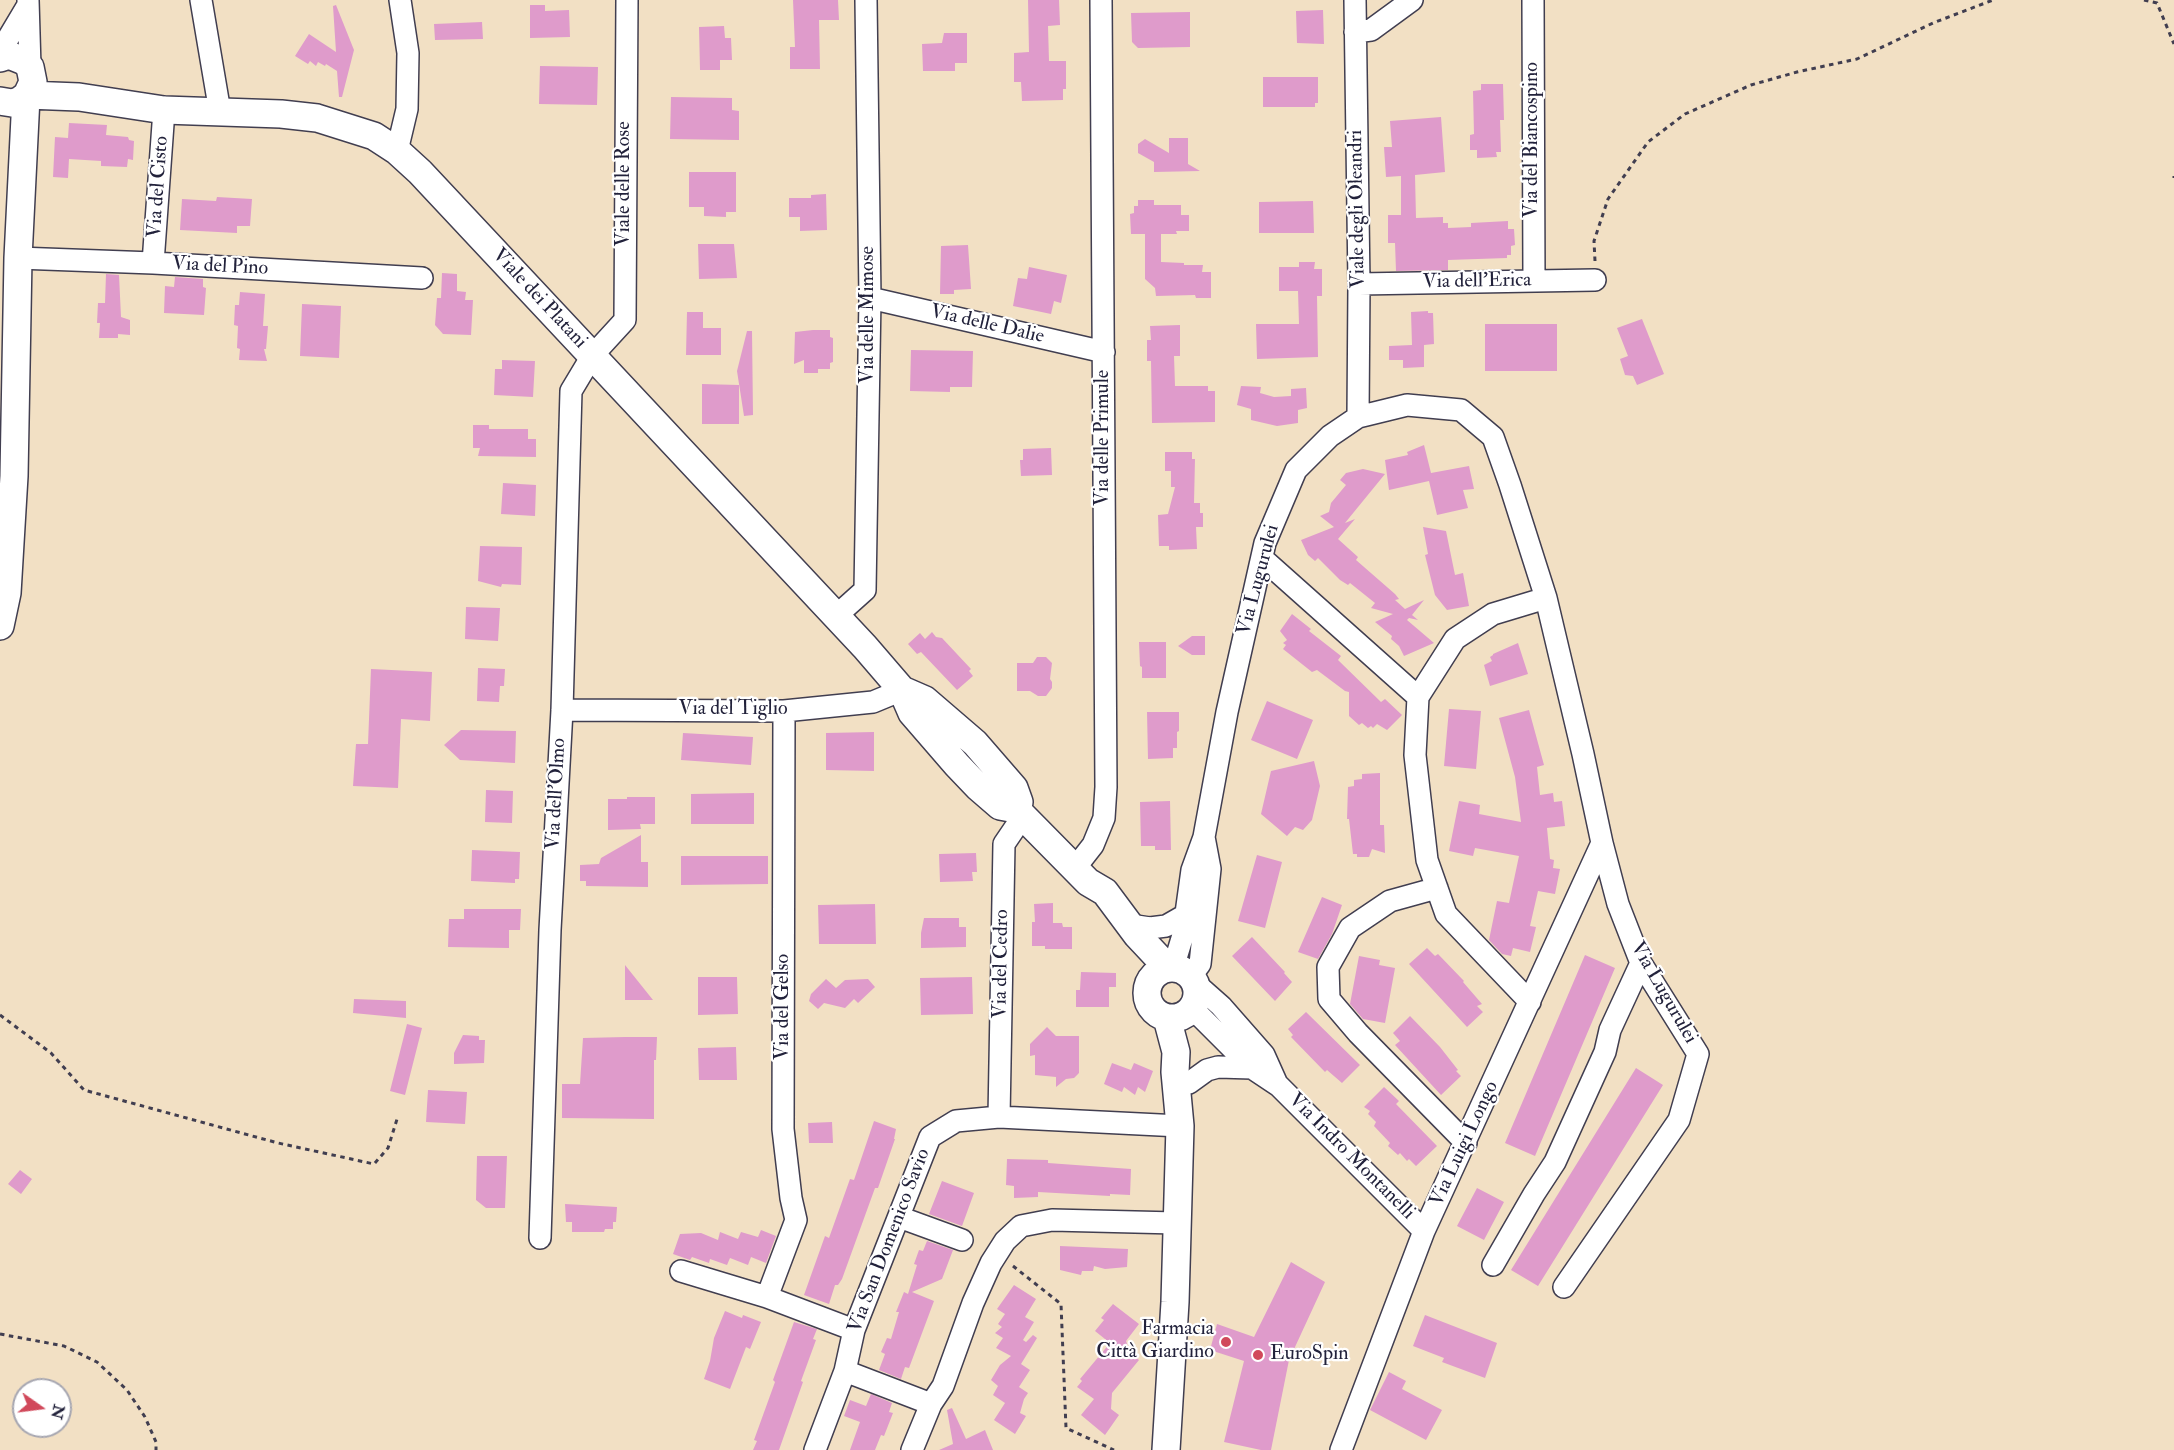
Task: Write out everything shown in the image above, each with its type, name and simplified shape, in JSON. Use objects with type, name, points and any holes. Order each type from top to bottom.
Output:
[{"type":"main road","name":"Viale dei Platani","points":[[0,58],[9,55],[17,57],[79,97]]},
{"type":"main road","points":[[0,626],[7,593],[14,476],[18,258],[23,164],[14,99],[33,82],[30,67]]},
{"type":"main road","name":"Viale dei Platani","points":[[14,99],[79,97],[164,110],[317,118],[374,136],[397,151],[420,172],[836,616],[902,690],[925,700],[975,743],[1014,788],[1019,802],[1019,812],[1081,875],[1105,892],[1178,989]]},
{"type":"main road","name":"Viale dei Platani","points":[[1081,875],[1097,908],[1127,948],[1178,989]]},
{"type":"main road","points":[[1178,989],[1189,1083],[1180,1126]]},
{"type":"main road","points":[[1166,1450],[1175,1302],[1180,1126],[1175,1072],[1178,989]]},
{"type":"street","points":[[201,0],[220,112]]},
{"type":"street","points":[[397,151],[407,109],[408,53],[400,0]]},
{"type":"street","name":"Viale delle Rose","points":[[592,356],[624,320],[627,0]]},
{"type":"street","name":"Via delle Mimose","points":[[836,616],[866,590],[870,298],[866,0]]},
{"type":"street","name":"Via delle Primule","points":[[1081,875],[1104,818],[1106,788],[1101,0]]},
{"type":"street","name":"Viale degli Oleandri","points":[[1355,0],[1359,284],[1358,417]]},
{"type":"street","points":[[1355,32],[1371,30],[1412,0]]},
{"type":"street","name":"Via del Biancospino","points":[[1533,0],[1534,281]]},
{"type":"street","points":[[0,52],[28,2]]},
{"type":"street","points":[[28,2],[30,67]]},
{"type":"street","name":"Via del Cisto","points":[[153,263],[164,110]]},
{"type":"street","name":"Via del Pino","points":[[18,258],[422,278]]},
{"type":"street","name":"Via dell'Erica","points":[[1359,284],[1595,280]]},
{"type":"street","name":"Via delle Dalie","points":[[870,298],[1104,352]]},
{"type":"street","name":"Via dell'Olmo","points":[[540,1238],[550,930],[562,710],[571,391],[592,356]]},
{"type":"street","name":"Via Lugurulei","points":[[1178,989],[1192,870],[1204,837],[1227,712],[1265,543],[1296,470],[1330,436],[1358,417],[1407,405],[1461,410],[1493,437],[1546,598],[1618,904],[1641,963],[1698,1054],[1679,1120],[1564,1287]]},
{"type":"street","points":[[1262,558],[1418,697]]},
{"type":"street","points":[[1530,1002],[1446,914],[1427,860],[1415,755],[1418,697],[1455,639],[1493,614],[1546,598]]},
{"type":"street","name":"Via del Tiglio","points":[[562,710],[784,711],[873,702],[902,690]]},
{"type":"street","name":"Via del Gelso","points":[[767,1297],[796,1220],[791,1198],[783,1128],[784,711]]},
{"type":"street","name":"Via del Cedro","points":[[999,1117],[1004,844],[1019,812]]},
{"type":"street","name":"Via Lugurulei","points":[[1178,989],[1200,964],[1210,869],[1204,837]]},
{"type":"street","name":"Via Luigi Longo","points":[[1341,1450],[1424,1231],[1602,843]]},
{"type":"street","points":[[1437,888],[1390,901],[1350,928],[1328,967],[1329,999],[1358,1033],[1466,1143]]},
{"type":"street","points":[[1130,925],[1150,928],[1166,926],[1187,914]]},
{"type":"street","points":[[1493,1265],[1555,1162],[1605,1052],[1610,1030],[1641,963]]},
{"type":"street","name":"Via Indro Montanelli","points":[[1178,989],[1252,1068],[1277,1084],[1424,1231]]},
{"type":"street","name":"Via Indro Montanelli","points":[[1178,989],[1221,1006],[1264,1055],[1277,1084]]},
{"type":"street","points":[[1189,1083],[1207,1070],[1218,1067],[1252,1068]]},
{"type":"street","name":"Via San Domenico Savio","points":[[815,1450],[845,1371],[854,1330],[930,1137],[956,1121],[999,1117],[1180,1126]]},
{"type":"street","points":[[899,1217],[962,1240]]},
{"type":"street","points":[[912,1450],[931,1404],[944,1386],[974,1302],[997,1254],[1005,1241],[1022,1226],[1052,1220],[1176,1223]]},
{"type":"street","points":[[681,1271],[767,1297],[854,1330]]},
{"type":"street","points":[[845,1371],[931,1404]]},
{"type":"path","points":[[1595,280],[1594,241],[1608,199],[1648,142],[1685,114],[1751,85],[1857,59],[1933,23],[1993,0]]},
{"type":"path","points":[[2144,0],[2157,3],[2174,44]]},
{"type":"path","points":[[0,1015],[51,1053],[84,1090],[278,1143],[374,1164],[388,1148],[398,1116]]},
{"type":"path","points":[[997,1254],[1061,1304],[1066,1428],[1114,1450]]},
{"type":"path","points":[[0,1334],[64,1346],[97,1362],[126,1390],[146,1418],[156,1442],[156,1450]]},
{"type":"building","points":[[793,0],[838,0],[839,20],[819,20],[820,69],[790,69],[790,47],[795,47]]},
{"type":"building","points":[[1028,0],[1059,0],[1060,25],[1048,26],[1049,61],[1066,61],[1066,89],[1063,89],[1063,100],[1022,101],[1021,82],[1014,82],[1014,53],[1029,52]]},
{"type":"building","points":[[336,5],[354,50],[342,97],[339,97],[337,71],[318,62],[316,66],[310,61],[308,64],[295,56],[309,34],[336,52],[333,6]]},
{"type":"building","points":[[530,5],[545,5],[545,11],[569,10],[570,37],[530,38]]},
{"type":"building","points":[[1323,10],[1324,44],[1297,43],[1296,11]]},
{"type":"building","points":[[1190,12],[1190,47],[1138,48],[1132,42],[1131,13]]},
{"type":"building","points":[[482,22],[483,39],[435,40],[434,24]]},
{"type":"building","points":[[724,26],[725,38],[731,38],[732,60],[720,60],[720,70],[700,70],[699,27]]},
{"type":"building","points":[[944,33],[967,33],[967,63],[955,63],[955,71],[923,71],[922,44],[942,43]]},
{"type":"building","points":[[540,66],[598,67],[597,105],[539,104]]},
{"type":"building","points":[[1263,77],[1318,77],[1318,103],[1315,103],[1315,107],[1263,107]]},
{"type":"building","points":[[1481,84],[1503,84],[1504,120],[1500,120],[1501,152],[1496,152],[1497,157],[1477,158],[1477,150],[1470,150],[1470,135],[1474,134],[1473,91],[1481,90]]},
{"type":"building","points":[[671,97],[732,98],[732,110],[739,111],[739,140],[670,139]]},
{"type":"building","points":[[1441,117],[1445,172],[1415,175],[1416,218],[1443,217],[1443,223],[1448,223],[1448,228],[1471,227],[1471,223],[1508,221],[1508,229],[1514,229],[1515,245],[1511,246],[1511,255],[1507,255],[1507,258],[1448,260],[1448,270],[1396,271],[1395,243],[1388,243],[1388,215],[1401,215],[1401,176],[1386,177],[1384,147],[1392,147],[1390,121]]},
{"type":"building","points":[[69,123],[107,125],[106,135],[128,137],[129,140],[134,141],[133,160],[128,159],[127,167],[101,166],[101,161],[69,159],[68,178],[53,177],[55,137],[68,138]]},
{"type":"building","points":[[1169,138],[1188,138],[1188,164],[1200,171],[1154,172],[1154,162],[1138,153],[1138,144],[1145,139],[1169,153]]},
{"type":"building","points":[[689,172],[736,172],[736,212],[726,212],[726,217],[704,216],[704,207],[689,207]]},
{"type":"building","points":[[826,194],[827,230],[800,231],[800,217],[789,217],[789,198],[811,198],[811,195]]},
{"type":"building","points":[[217,197],[252,199],[250,226],[237,226],[237,233],[180,230],[182,199],[216,201]]},
{"type":"building","points":[[1138,200],[1154,200],[1154,205],[1181,205],[1181,215],[1189,215],[1189,231],[1161,234],[1161,262],[1203,265],[1202,272],[1211,272],[1211,298],[1196,298],[1195,295],[1156,296],[1155,288],[1145,279],[1145,234],[1131,234],[1130,214],[1134,213],[1134,206],[1138,206]]},
{"type":"building","points":[[1313,201],[1314,233],[1259,233],[1259,202]]},
{"type":"building","points":[[698,244],[734,244],[737,278],[699,279]]},
{"type":"building","points":[[968,245],[971,289],[954,290],[954,294],[940,294],[941,246]]},
{"type":"building","points":[[1299,262],[1315,262],[1314,269],[1322,269],[1322,296],[1317,296],[1318,357],[1257,359],[1256,324],[1299,324],[1298,291],[1279,291],[1279,267],[1299,267]]},
{"type":"building","points":[[1029,267],[1067,275],[1061,303],[1054,301],[1051,314],[1013,306],[1018,278],[1027,279]]},
{"type":"building","points":[[442,273],[457,274],[457,291],[466,292],[465,300],[473,300],[471,335],[443,334],[435,325],[437,298],[441,298]]},
{"type":"building","points":[[106,274],[119,275],[121,317],[130,320],[130,335],[118,334],[118,338],[99,338],[98,303],[105,303]]},
{"type":"building","points":[[175,277],[203,279],[203,287],[206,288],[204,315],[164,313],[165,286],[174,287]]},
{"type":"building","points":[[240,292],[265,294],[263,326],[268,326],[266,349],[264,349],[267,361],[239,360],[238,326],[234,325],[235,305],[239,305]]},
{"type":"building","points":[[302,304],[341,306],[339,358],[300,356]]},
{"type":"building","points":[[1428,311],[1428,313],[1433,313],[1434,344],[1424,345],[1424,367],[1403,368],[1403,360],[1389,360],[1389,346],[1412,345],[1411,312]]},
{"type":"building","points":[[687,312],[703,312],[703,328],[721,328],[721,355],[686,355]]},
{"type":"building","points":[[1642,319],[1664,374],[1637,385],[1633,376],[1625,375],[1620,359],[1628,356],[1617,328]]},
{"type":"building","points":[[1485,324],[1557,324],[1557,371],[1485,371]]},
{"type":"building","points":[[1180,325],[1180,356],[1174,356],[1175,386],[1208,386],[1208,391],[1215,391],[1215,422],[1152,423],[1151,361],[1147,361],[1147,340],[1151,340],[1150,326]]},
{"type":"building","points":[[830,330],[830,337],[833,338],[833,362],[830,363],[830,369],[818,369],[818,373],[804,373],[804,360],[794,364],[795,332]]},
{"type":"building","points":[[747,331],[752,331],[753,415],[744,416],[737,371]]},
{"type":"building","points":[[911,350],[973,351],[972,387],[950,387],[950,392],[910,391]]},
{"type":"building","points":[[502,360],[535,361],[533,397],[494,395],[495,369],[502,369]]},
{"type":"building","points":[[702,384],[739,385],[739,424],[702,424]]},
{"type":"building","points":[[1241,386],[1261,387],[1260,393],[1274,397],[1291,396],[1291,389],[1306,388],[1307,408],[1298,410],[1298,423],[1277,426],[1251,420],[1251,409],[1237,405]]},
{"type":"building","points":[[473,425],[489,425],[489,429],[528,429],[528,439],[536,439],[536,457],[478,456],[480,448],[473,448]]},
{"type":"building","points":[[1424,445],[1431,473],[1469,466],[1474,489],[1463,490],[1468,508],[1437,515],[1429,481],[1389,490],[1385,460],[1408,455],[1407,452]]},
{"type":"building","points":[[1051,448],[1052,475],[1021,476],[1020,460],[1023,460],[1023,449]]},
{"type":"building","points":[[1165,452],[1192,452],[1192,459],[1195,459],[1194,503],[1200,503],[1200,513],[1203,513],[1203,527],[1196,527],[1197,549],[1169,550],[1169,546],[1159,546],[1158,515],[1168,514],[1175,487],[1171,487],[1171,471],[1165,471]]},
{"type":"building","points":[[1363,469],[1385,474],[1345,523],[1355,519],[1338,539],[1358,557],[1356,560],[1395,594],[1399,599],[1395,600],[1405,609],[1424,600],[1412,615],[1418,620],[1409,618],[1407,620],[1434,643],[1404,656],[1399,646],[1391,639],[1392,636],[1375,622],[1393,614],[1371,608],[1375,603],[1350,583],[1348,585],[1340,580],[1318,558],[1315,561],[1308,555],[1301,540],[1334,527],[1320,516],[1329,512],[1331,503],[1346,485],[1340,480],[1346,473]]},
{"type":"building","points":[[503,483],[536,485],[535,516],[501,514]]},
{"type":"building","points":[[1423,527],[1446,531],[1455,575],[1463,573],[1469,606],[1447,610],[1435,595],[1425,555],[1428,554]]},
{"type":"building","points":[[480,546],[522,547],[521,585],[502,584],[501,587],[478,581]]},
{"type":"building","points":[[466,607],[500,608],[498,641],[465,639]]},
{"type":"building","points":[[1292,614],[1311,629],[1309,631],[1341,656],[1338,660],[1381,702],[1385,699],[1402,715],[1387,730],[1377,724],[1373,728],[1371,726],[1368,728],[1362,723],[1359,725],[1349,716],[1349,692],[1317,670],[1312,672],[1283,649],[1286,645],[1283,643],[1287,640],[1280,631]]},
{"type":"building","points":[[932,632],[936,637],[942,638],[971,669],[969,671],[973,676],[957,690],[921,652],[917,654],[908,644],[920,633],[925,639]]},
{"type":"building","points":[[1192,636],[1205,636],[1205,655],[1192,655],[1178,646]]},
{"type":"building","points":[[1139,642],[1166,642],[1166,678],[1142,678]]},
{"type":"building","points":[[1518,643],[1528,674],[1490,686],[1484,665],[1492,661],[1490,657],[1493,654]]},
{"type":"building","points":[[1037,657],[1046,657],[1052,663],[1050,679],[1052,688],[1046,696],[1038,696],[1030,691],[1017,691],[1017,663],[1033,663]]},
{"type":"building","points":[[478,668],[505,669],[504,686],[500,686],[499,702],[477,701]]},
{"type":"building","points":[[371,669],[432,672],[430,721],[401,719],[398,788],[353,786],[356,744],[368,744]]},
{"type":"building","points":[[1267,701],[1313,720],[1297,759],[1251,740]]},
{"type":"building","points":[[1449,709],[1481,711],[1476,769],[1444,766]]},
{"type":"building","points":[[1529,710],[1544,765],[1537,767],[1540,795],[1553,793],[1554,802],[1562,801],[1565,826],[1547,828],[1550,859],[1554,860],[1553,868],[1560,869],[1555,894],[1538,891],[1530,926],[1536,927],[1530,952],[1513,948],[1511,956],[1502,954],[1489,940],[1497,901],[1509,903],[1519,856],[1475,848],[1473,856],[1449,851],[1459,801],[1480,805],[1479,814],[1521,822],[1515,777],[1499,718]]},
{"type":"building","points":[[1147,712],[1179,712],[1177,748],[1173,748],[1173,758],[1148,759]]},
{"type":"building","points":[[461,730],[516,731],[515,763],[460,760],[444,745]]},
{"type":"building","points":[[874,732],[874,771],[826,770],[826,733]]},
{"type":"building","points":[[683,733],[753,737],[751,765],[681,760]]},
{"type":"building","points":[[1314,761],[1320,786],[1312,820],[1303,830],[1295,827],[1287,836],[1261,814],[1271,771]]},
{"type":"building","points":[[1380,773],[1380,825],[1384,825],[1385,853],[1372,849],[1369,857],[1357,857],[1357,854],[1353,854],[1349,819],[1347,819],[1348,787],[1354,786],[1354,780],[1362,779],[1362,774]]},
{"type":"building","points":[[486,790],[513,791],[512,823],[485,822]]},
{"type":"building","points":[[754,793],[754,824],[691,824],[691,794]]},
{"type":"building","points":[[627,797],[655,797],[655,824],[640,824],[641,829],[608,830],[608,799],[627,799]]},
{"type":"building","points":[[1170,801],[1171,850],[1155,850],[1155,846],[1141,846],[1140,802]]},
{"type":"building","points":[[641,835],[641,862],[648,862],[648,887],[586,886],[586,881],[580,881],[580,865],[599,864],[601,858]]},
{"type":"building","points":[[472,850],[520,852],[519,879],[515,879],[515,883],[471,881]]},
{"type":"building","points":[[976,853],[977,872],[972,872],[973,881],[940,882],[939,854]]},
{"type":"building","points":[[1257,855],[1282,862],[1265,928],[1238,921]]},
{"type":"building","points":[[681,856],[768,856],[768,884],[681,885]]},
{"type":"building","points":[[1322,897],[1342,905],[1332,934],[1318,959],[1298,952]]},
{"type":"building","points":[[1053,903],[1053,923],[1062,923],[1063,927],[1072,927],[1072,949],[1045,949],[1045,946],[1032,946],[1032,922],[1035,922],[1034,904]]},
{"type":"building","points":[[875,904],[876,944],[819,944],[818,905]]},
{"type":"building","points":[[464,909],[521,909],[520,930],[509,930],[509,948],[448,947],[449,919],[464,919]]},
{"type":"building","points":[[924,918],[959,918],[959,927],[966,927],[966,947],[921,948]]},
{"type":"building","points":[[1252,937],[1292,982],[1275,1001],[1232,956]]},
{"type":"building","points":[[1427,948],[1435,956],[1438,954],[1482,1004],[1477,1006],[1483,1012],[1467,1027],[1409,964]]},
{"type":"building","points":[[1585,955],[1615,968],[1535,1156],[1505,1143]]},
{"type":"building","points":[[1359,956],[1380,960],[1379,965],[1395,968],[1385,1023],[1363,1019],[1350,1004]]},
{"type":"building","points":[[625,965],[653,1000],[625,1000]]},
{"type":"building","points":[[1081,972],[1116,973],[1116,987],[1109,987],[1109,1007],[1076,1007],[1076,990],[1080,990]]},
{"type":"building","points":[[698,977],[737,977],[738,1014],[698,1015]]},
{"type":"building","points":[[972,977],[973,1014],[921,1015],[920,978]]},
{"type":"building","points":[[826,979],[836,988],[845,980],[868,979],[875,987],[858,1003],[854,999],[845,1008],[824,1003],[818,1009],[809,1001],[811,994]]},
{"type":"building","points":[[354,999],[406,1001],[406,1018],[353,1013]]},
{"type":"building","points":[[1306,1012],[1360,1065],[1342,1083],[1327,1070],[1325,1072],[1291,1037],[1293,1035],[1288,1029]]},
{"type":"building","points":[[1410,1016],[1440,1047],[1461,1076],[1441,1095],[1395,1045],[1400,1041],[1393,1033]]},
{"type":"building","points":[[407,1024],[422,1028],[405,1095],[390,1091]]},
{"type":"building","points":[[1047,1027],[1056,1036],[1079,1036],[1079,1073],[1056,1087],[1056,1077],[1035,1075],[1035,1055],[1030,1056],[1030,1044]]},
{"type":"building","points":[[463,1035],[479,1036],[479,1040],[485,1040],[484,1063],[454,1064],[454,1053]]},
{"type":"building","points":[[657,1037],[656,1060],[654,1060],[654,1119],[562,1118],[562,1084],[580,1084],[583,1038]]},
{"type":"building","points":[[736,1047],[737,1080],[699,1080],[698,1048]]},
{"type":"building","points":[[1112,1063],[1131,1070],[1134,1063],[1153,1071],[1145,1092],[1138,1087],[1135,1095],[1124,1087],[1122,1092],[1104,1084]]},
{"type":"building","points":[[1636,1068],[1663,1085],[1538,1286],[1511,1270]]},
{"type":"building","points":[[1384,1087],[1399,1101],[1396,1104],[1437,1146],[1416,1166],[1388,1146],[1390,1143],[1374,1126],[1376,1122],[1368,1114],[1370,1111],[1364,1107]]},
{"type":"building","points":[[428,1090],[467,1092],[465,1124],[426,1122]]},
{"type":"building","points":[[874,1121],[896,1129],[895,1139],[842,1279],[838,1285],[835,1285],[829,1304],[804,1295],[825,1236],[829,1238],[850,1179],[854,1180]]},
{"type":"building","points":[[832,1122],[833,1143],[809,1143],[808,1123]]},
{"type":"building","points":[[477,1156],[507,1156],[505,1208],[486,1208],[476,1200]]},
{"type":"building","points":[[1007,1159],[1048,1160],[1048,1163],[1131,1169],[1130,1195],[1038,1192],[1038,1197],[1014,1198],[1014,1186],[1006,1185]]},
{"type":"building","points":[[20,1170],[32,1179],[21,1194],[8,1184]]},
{"type":"building","points":[[942,1181],[974,1193],[962,1226],[929,1214]]},
{"type":"building","points":[[1477,1188],[1504,1202],[1484,1240],[1457,1226]]},
{"type":"building","points":[[565,1204],[617,1207],[613,1229],[605,1229],[604,1232],[572,1232],[572,1222],[566,1222]]},
{"type":"building","points":[[761,1230],[776,1236],[766,1263],[751,1257],[748,1265],[730,1258],[727,1265],[710,1259],[709,1263],[692,1257],[690,1260],[673,1254],[680,1234],[701,1233],[718,1240],[720,1232],[738,1239],[741,1232],[758,1237]]},
{"type":"building","points":[[927,1241],[953,1250],[942,1279],[912,1292],[934,1301],[909,1368],[905,1367],[901,1379],[879,1370],[885,1354],[881,1352],[887,1338],[891,1339],[899,1312],[896,1312],[904,1292],[908,1294],[919,1250],[923,1251]]},
{"type":"building","points":[[1060,1246],[1128,1249],[1127,1267],[1105,1269],[1094,1266],[1093,1271],[1082,1271],[1081,1275],[1060,1270]]},
{"type":"building","name":"EuroSpin","points":[[1291,1262],[1325,1282],[1289,1360],[1271,1450],[1224,1442],[1244,1361],[1210,1350],[1217,1324],[1254,1337]]},
{"type":"building","points":[[1014,1285],[1036,1299],[1025,1317],[1034,1322],[1023,1340],[1026,1342],[1033,1335],[1037,1338],[1021,1364],[1030,1370],[1019,1387],[1028,1393],[1020,1413],[1026,1416],[1015,1434],[994,1420],[1005,1403],[993,1395],[998,1386],[991,1380],[1000,1365],[1011,1356],[996,1348],[1003,1338],[995,1333],[1002,1327],[998,1324],[1005,1314],[997,1309]]},
{"type":"building","points":[[1113,1304],[1139,1324],[1126,1341],[1130,1353],[1139,1360],[1112,1393],[1111,1409],[1119,1415],[1105,1435],[1081,1415],[1094,1399],[1077,1387],[1082,1381],[1080,1379],[1110,1343],[1095,1331],[1104,1320],[1101,1318]]},
{"type":"building","points":[[725,1311],[761,1322],[750,1349],[746,1347],[730,1389],[704,1379],[714,1338]]},
{"type":"building","points":[[1425,1315],[1497,1343],[1485,1378],[1442,1362],[1444,1358],[1413,1346]]},
{"type":"building","points":[[794,1322],[817,1329],[813,1339],[816,1340],[801,1381],[803,1382],[779,1450],[753,1450],[757,1441],[754,1440],[775,1382],[773,1380]]},
{"type":"building","points":[[1389,1372],[1406,1381],[1402,1389],[1442,1410],[1426,1440],[1370,1410]]},
{"type":"building","points":[[871,1394],[892,1403],[889,1412],[893,1413],[884,1436],[881,1435],[875,1450],[850,1450],[860,1422],[844,1416],[850,1400],[866,1406]]},
{"type":"building","points":[[952,1408],[966,1439],[985,1430],[993,1450],[939,1450],[953,1444],[947,1410]]},
{"type":"place","name":"Farmacia Città Giardino","points":[[1226,1342]]},
{"type":"place","name":"EuroSpin","points":[[1258,1355]]}]
